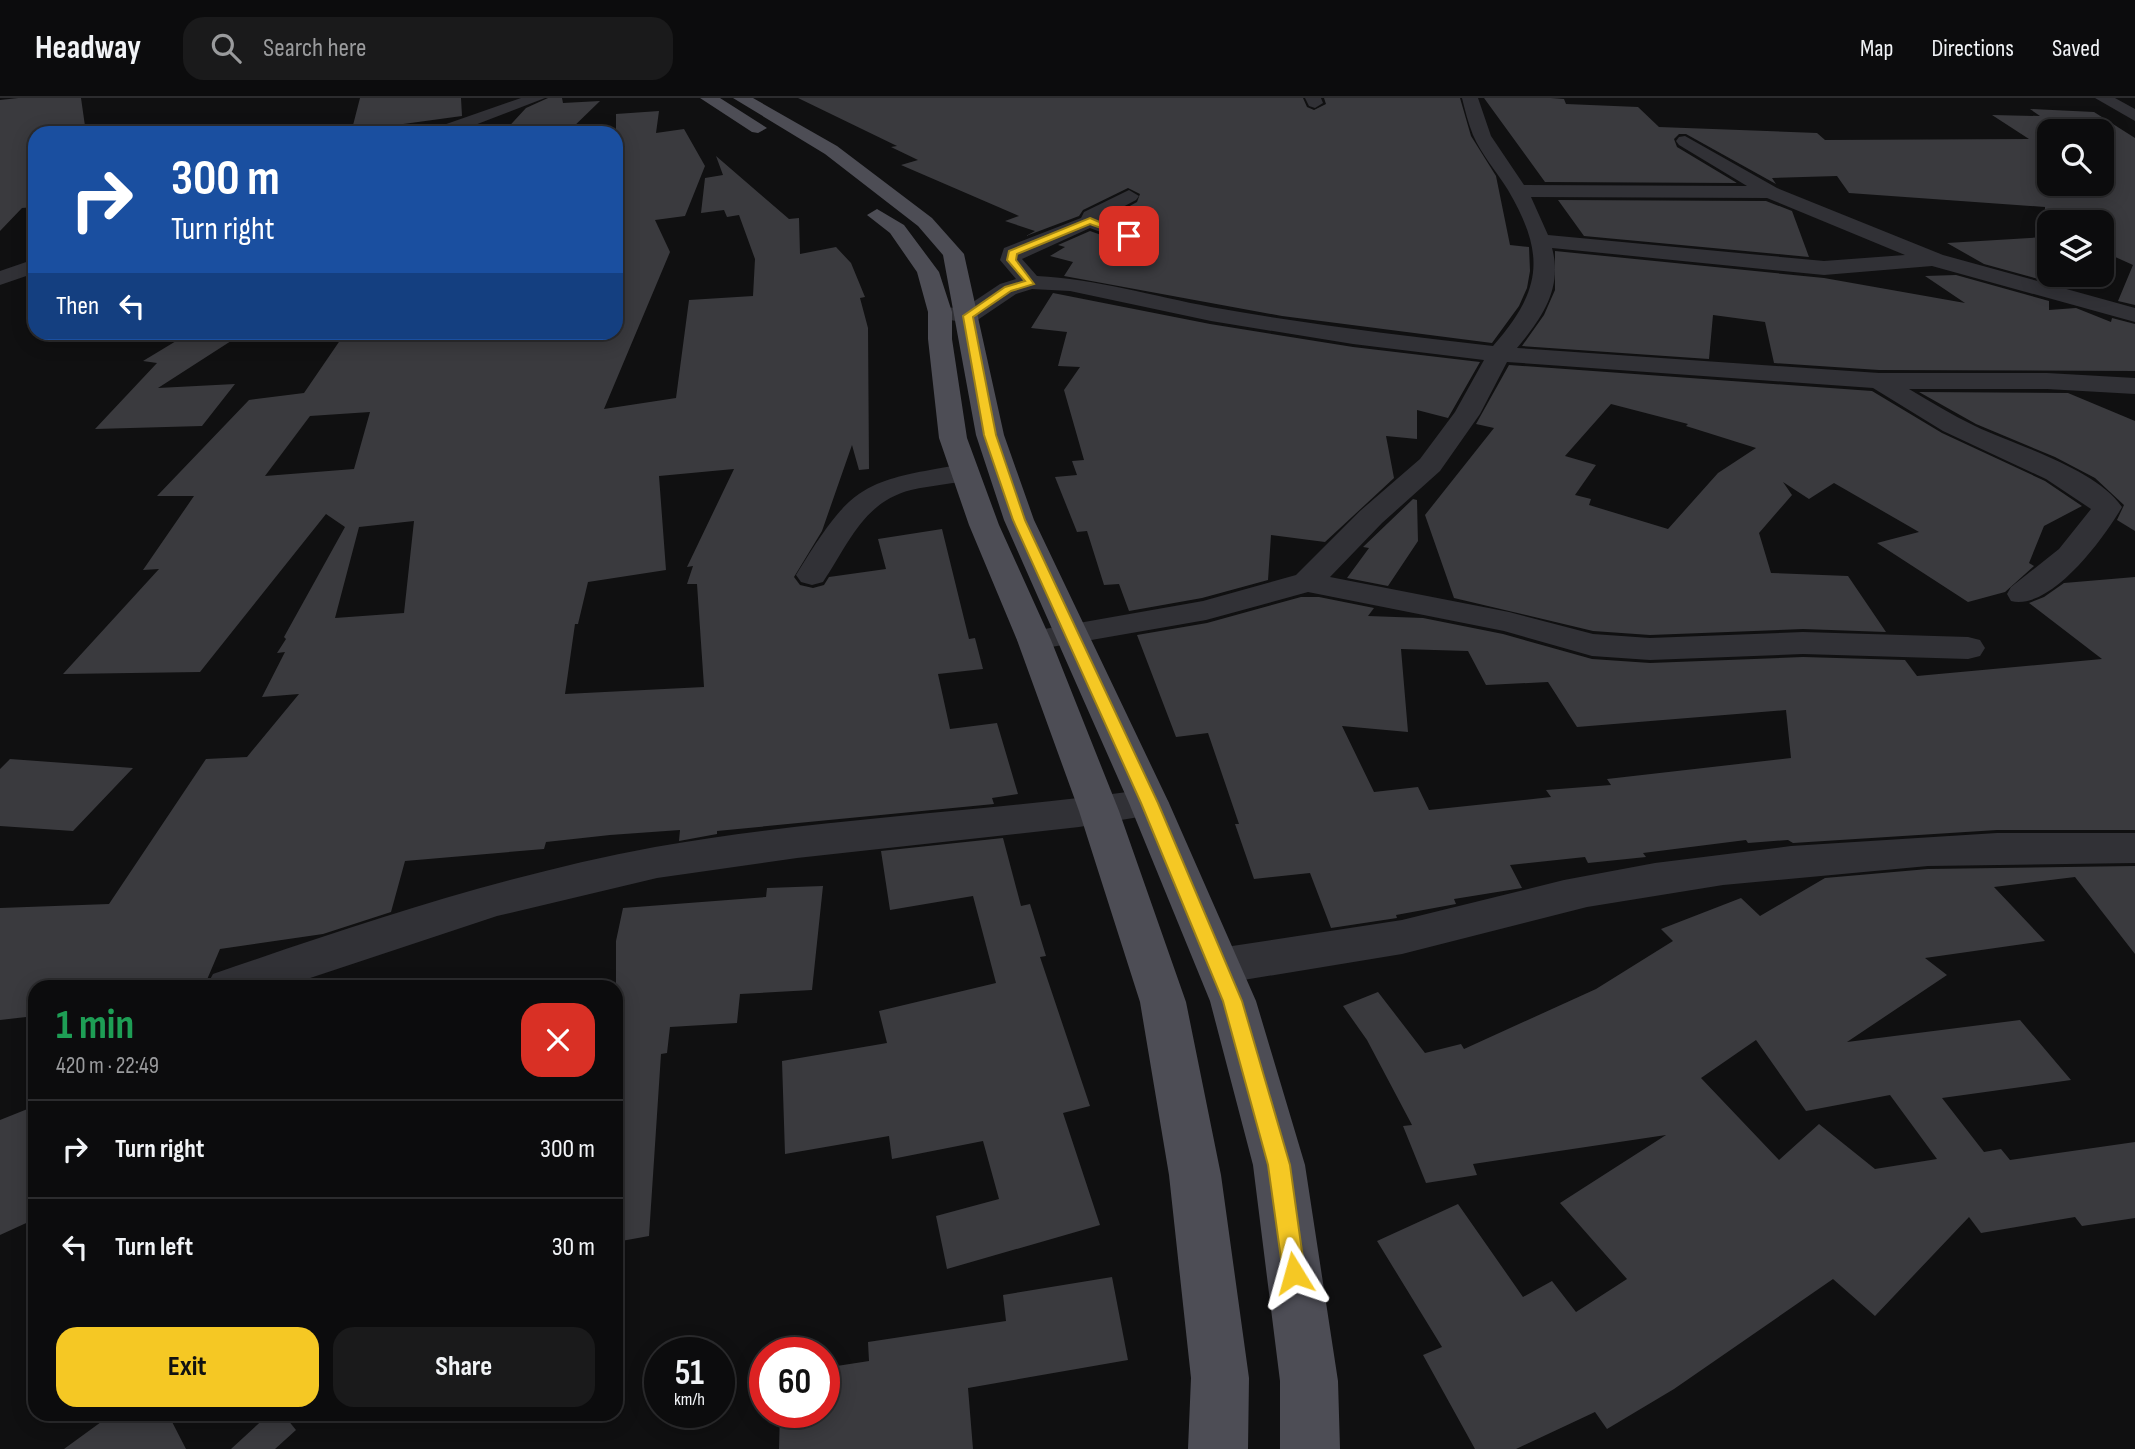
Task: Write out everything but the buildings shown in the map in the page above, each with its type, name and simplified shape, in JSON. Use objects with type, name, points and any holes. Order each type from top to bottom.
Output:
[{"type":"main road","points":[[708,98],[784,133]]},
{"type":"main road","points":[[741,98],[897,229],[954,314],[1019,520],[1149,803],[1233,1001],[1279,1165],[1309,1381],[1310,1449]]},
{"type":"main road","points":[[954,314],[940,339],[953,438],[984,525],[1034,639],[1099,811],[1163,1002],[1190,1149],[1220,1378],[1218,1449]]},
{"type":"street","points":[[458,126],[537,98]]},
{"type":"street","points":[[1307,582],[1371,517],[1430,465],[1467,414],[1499,354],[1530,318],[1542,291],[1545,262],[1534,221],[1482,136],[1470,98]]},
{"type":"street","points":[[2103,98],[2135,116]]},
{"type":"street","points":[[1685,141],[1770,192],[1935,260],[2135,315]]},
{"type":"street","points":[[1518,191],[1770,192]]},
{"type":"street","points":[[1090,221],[1091,216],[1099,210],[1129,196]]},
{"type":"street","points":[[1031,282],[1011,260],[1012,253],[1090,221],[1129,236]]},
{"type":"street","points":[[1539,240],[1824,268],[1935,260]]},
{"type":"street","points":[[954,314],[1008,289],[1031,282],[1070,284],[1210,314],[1353,337],[1499,354],[1880,381],[2047,381],[2135,386]]},
{"type":"street","points":[[1880,381],[1964,431],[2047,467],[2087,490],[2107,508],[2099,522],[2049,576],[2023,594]]},
{"type":"street","points":[[812,575],[835,540],[873,495],[891,487],[965,473]]},
{"type":"street","points":[[1034,639],[1206,610],[1307,582],[1509,622],[1591,645],[1650,649],[1803,643],[1968,648]]},
{"type":"street","points":[[250,980],[432,919],[588,876],[770,846],[1099,811],[1149,803]]},
{"type":"street","points":[[1219,965],[1403,936],[1585,891],[1799,860],[1935,849],[2024,846],[2135,848]]},
{"type":"route","points":[[1129,236],[1090,221],[1012,253],[1011,260],[1031,282],[1008,289],[968,316],[990,435],[1019,520],[1149,803],[1233,1001],[1279,1165],[1294,1273]]}]
